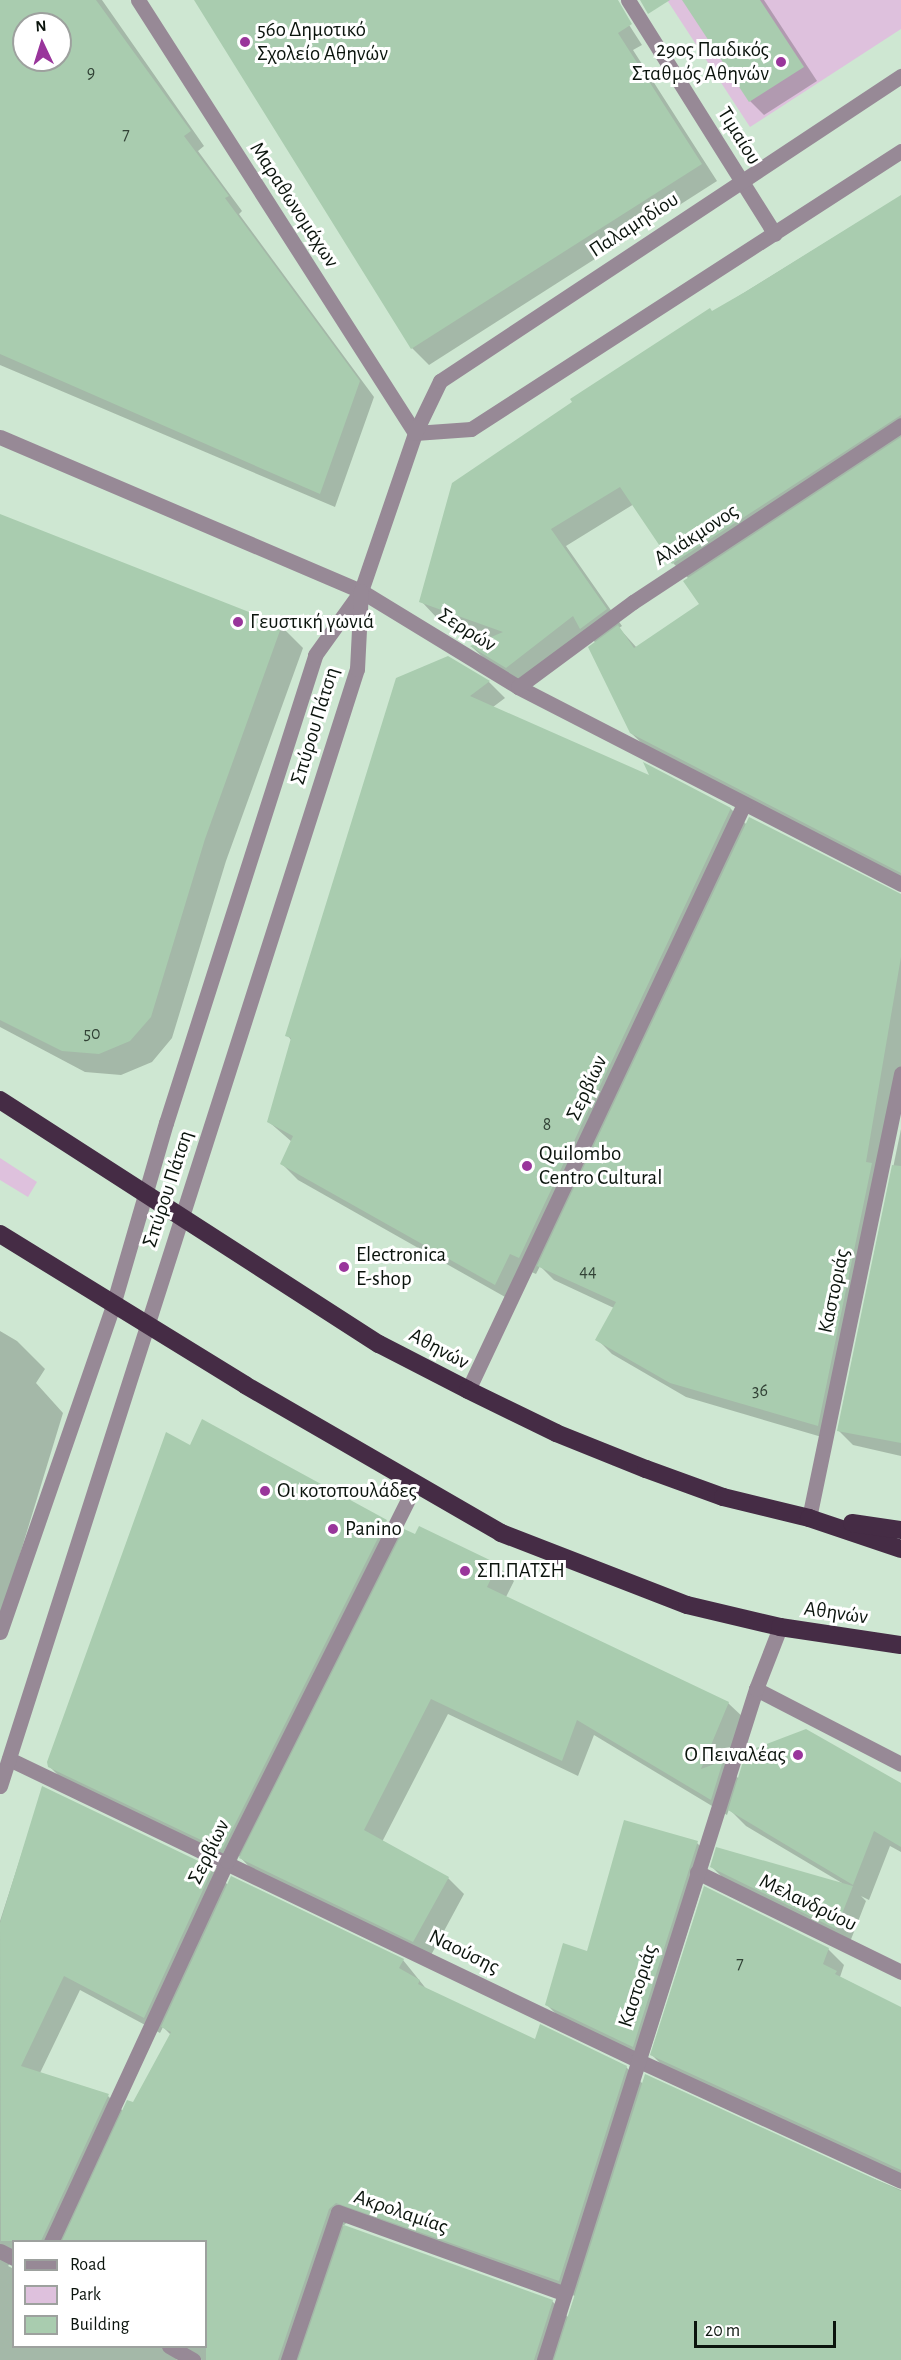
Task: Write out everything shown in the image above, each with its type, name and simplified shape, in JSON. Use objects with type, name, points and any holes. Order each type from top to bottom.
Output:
[{"type":"highway","name":"Αθηνών","points":[[0,1100],[379,1344],[468,1390],[556,1433],[646,1469],[723,1497],[809,1518],[901,1549]]},
{"type":"highway","name":"Αθηνών","points":[[0,1234],[145,1325],[415,1485],[501,1533],[599,1574],[687,1605],[780,1628],[901,1645]]},
{"type":"highway","points":[[809,1518],[901,1530]]},
{"type":"street","name":"Μαραθωνομάχων","points":[[138,0],[415,433]]},
{"type":"street","name":"Τιμαίου","points":[[628,0],[775,234]]},
{"type":"street","name":"Παλαμηδίου","points":[[361,591],[415,433],[440,381],[901,76]]},
{"type":"street","points":[[415,433],[471,429],[901,151]]},
{"type":"street","name":"Αλιάκμονος","points":[[518,687],[633,602],[901,425]]},
{"type":"street","name":"Σερρών","points":[[0,437],[361,591],[518,687],[901,884]]},
{"type":"street","name":"Σπύρου Πάτση","points":[[0,1632],[113,1305],[315,655],[361,591]]},
{"type":"street","name":"Σπύρου Πάτση","points":[[0,1786],[145,1325],[357,669],[361,591]]},
{"type":"street","name":"Σερβίων","points":[[468,1390],[744,804]]},
{"type":"street","name":"Καστοριάς","points":[[809,1518],[901,1073]]},
{"type":"street","name":"Σερβίων","points":[[51,2240],[227,1861],[415,1485]]},
{"type":"street","name":"Καστοριάς","points":[[544,2360],[562,2293],[756,1689],[780,1628]]},
{"type":"street","points":[[756,1689],[901,1764]]},
{"type":"street","name":"Ναούσης","points":[[9,1759],[227,1861],[637,2060],[901,2181]]},
{"type":"street","name":"Μελανδρύου","points":[[697,1872],[901,1972]]},
{"type":"street","name":"Ακρολαμίας","points":[[288,2360],[338,2212],[562,2293]]},
{"type":"street","points":[[172,2348],[193,2360]]},
{"type":"green space","name":"29ος Παιδικός Σταθμός Αθηνών","points":[[667,0],[901,0],[901,29],[750,127]]},
{"type":"green space","points":[[0,1158],[37,1182],[28,1197],[0,1180]]},
{"type":"building","points":[[0,0],[96,0],[191,131],[184,136],[229,196],[225,198],[360,381],[320,494],[0,354]]},
{"type":"building","points":[[194,0],[618,0],[632,24],[618,33],[702,164],[411,349]]},
{"type":"building","points":[[640,0],[670,0],[648,14]]},
{"type":"building","points":[[682,0],[760,0],[804,67],[749,102]]},
{"type":"building","points":[[901,195],[901,415],[672,564],[620,487],[551,529],[607,609],[580,629],[573,616],[506,668],[470,646],[503,632],[419,602],[452,483],[572,402],[570,399],[710,308],[712,311],[745,292]]},
{"type":"building","points":[[901,437],[901,873],[630,733],[588,647],[618,625],[634,648],[699,604],[683,581]]},
{"type":"building","points":[[0,514],[282,625],[205,839],[151,1017],[130,1041],[99,1054],[62,1051],[0,1020]]},
{"type":"building","points":[[448,656],[490,681],[470,696],[649,775],[643,762],[731,808],[519,1258],[510,1254],[495,1285],[280,1164],[293,1136],[267,1122],[291,1038],[285,1036],[396,678]]},
{"type":"building","points":[[749,817],[901,894],[901,957],[866,1162],[872,1163],[818,1426],[670,1383],[595,1340],[616,1302],[537,1266]]},
{"type":"building","points":[[892,1165],[901,1166],[901,1443],[837,1431]]},
{"type":"building","points":[[202,1419],[387,1520],[222,1850],[48,1767],[47,1762],[166,1432],[190,1445]]},
{"type":"building","points":[[419,1526],[498,1564],[487,1587],[729,1702],[701,1769],[723,1761],[711,1800],[577,1720],[562,1761],[431,1699],[364,1830],[449,1877],[413,1942],[239,1858],[404,1529],[415,1534]]},
{"type":"building","points":[[806,1729],[901,1783],[901,1847],[874,1831],[853,1885],[728,1810],[746,1752]]},
{"type":"building","points":[[42,1786],[213,1868],[144,2018],[64,1976],[21,2066],[109,2094],[41,2240],[1,2241],[0,1923]]},
{"type":"building","points":[[624,1820],[698,1841],[633,2047],[545,2005],[563,1943],[587,1951]]},
{"type":"building","points":[[716,1847],[853,1886],[836,1929],[710,1867]]},
{"type":"building","points":[[231,1876],[404,1959],[399,1968],[420,1980],[418,1984],[535,2039],[540,2024],[627,2066],[559,2281],[336,2203],[329,2209],[278,2360],[206,2360],[207,2240],[62,2240],[127,2100],[133,2102],[171,2032],[161,2027]]},
{"type":"building","points":[[704,1886],[829,1948],[823,1964],[837,1971],[835,1974],[901,2007],[901,2170],[650,2055]]},
{"type":"building","points":[[645,2074],[901,2191],[901,2360],[554,2360]]},
{"type":"building","points":[[344,2225],[553,2300],[534,2360],[298,2360]]},
{"type":"place","name":"56ο Δημοτικό Σχολείο Αθηνών","points":[[245,42]]},
{"type":"place","name":"29ος Παιδικός Σταθμός Αθηνών","points":[[781,62]]},
{"type":"place","name":"Γευστική γωνιά","points":[[238,622]]},
{"type":"place","name":"Quilombo Centro Cultural","points":[[527,1166]]},
{"type":"place","name":"Electronica E-shop","points":[[344,1267]]},
{"type":"place","name":"Οι κοτοπουλάδες","points":[[265,1491]]},
{"type":"place","name":"Panino","points":[[333,1529]]},
{"type":"place","name":"ΣΠ.ΠΑΤΣΗ","points":[[465,1571]]},
{"type":"place","name":"Ο Πειναλέας","points":[[798,1755]]}]
